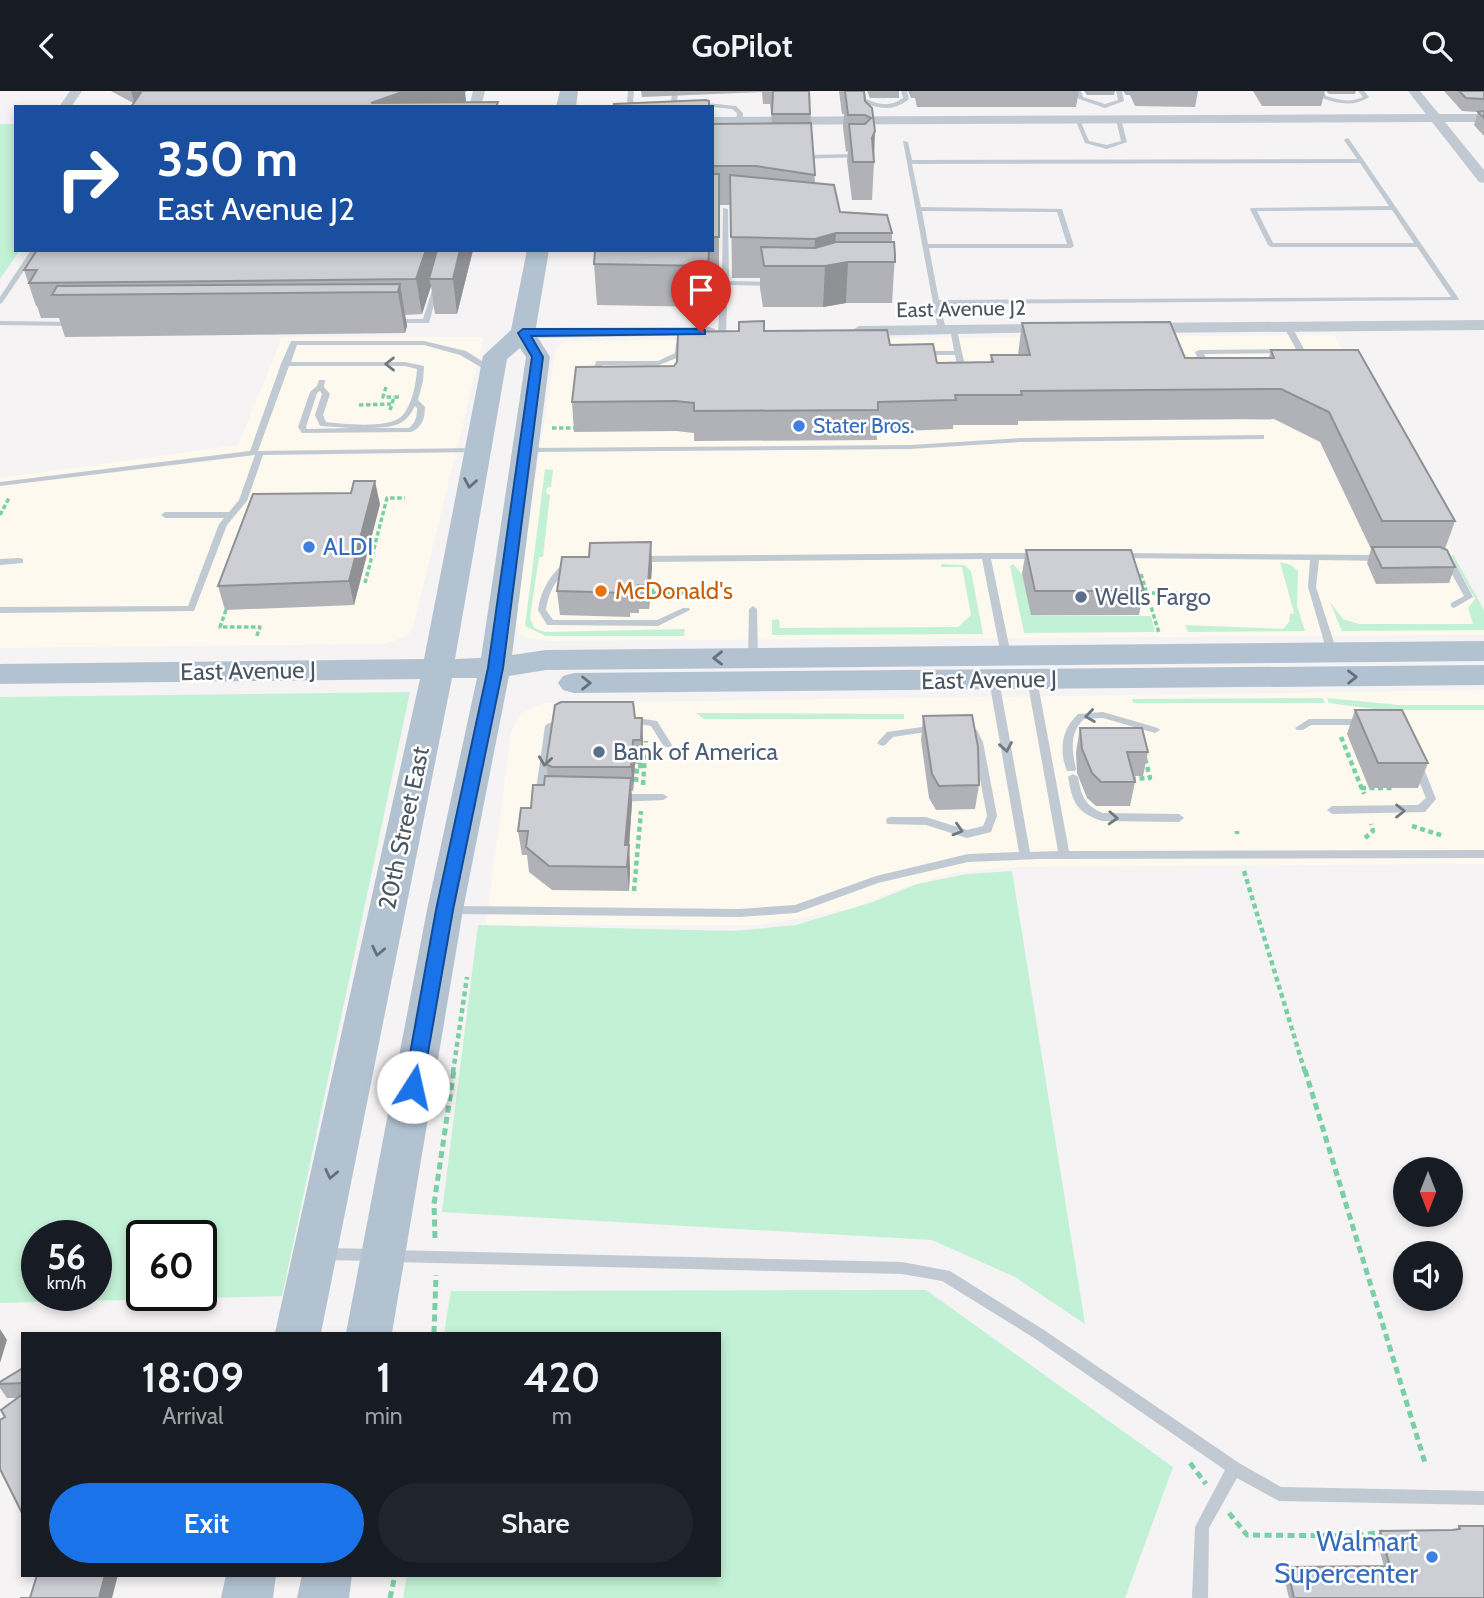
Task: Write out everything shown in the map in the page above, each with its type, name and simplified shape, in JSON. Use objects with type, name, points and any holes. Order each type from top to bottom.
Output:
[{"type":"main road","points":[[369,1332],[445,910],[495,668],[523,450],[538,357],[523,333],[538,252]]},
{"type":"main road","name":"20th Street East","points":[[298,1332],[438,669],[495,356],[523,333]]},
{"type":"main road","points":[[491,374],[505,391],[500,437],[508,445],[523,450]]},
{"type":"main road","name":"East Avenue J","points":[[495,668],[548,683],[775,683],[1000,667],[1332,652],[1484,651]]},
{"type":"main road","points":[[1029,679],[1034,672],[1075,667],[1277,664],[1332,652]]},
{"type":"main road","name":"East Avenue J","points":[[0,674],[495,668],[546,660],[753,657],[1000,667],[1029,679],[1484,675]]},
{"type":"main road","points":[[247,1598],[251,1577]]},
{"type":"main road","points":[[323,1598],[327,1577]]},
{"type":"street","points":[[1414,91],[1484,179]]},
{"type":"street","points":[[714,121],[1484,118]]},
{"type":"street","points":[[1121,328],[1484,325]]},
{"type":"street","name":"East Avenue J2","points":[[846,331],[1065,329]]},
{"type":"street","points":[[523,333],[729,332]]},
{"type":"lane","points":[[631,91],[630,101],[634,104],[647,104]]},
{"type":"lane","points":[[674,104],[675,91]]},
{"type":"lane","points":[[862,91],[863,100],[888,106],[900,104],[906,99],[904,91]]},
{"type":"lane","points":[[1078,91],[1081,98],[1105,106],[1121,101],[1119,91]]},
{"type":"lane","points":[[1320,91],[1324,97],[1345,102],[1362,100],[1366,97],[1361,91]]},
{"type":"lane","points":[[661,104],[694,105]]},
{"type":"lane","points":[[714,106],[734,107],[740,113],[740,138]]},
{"type":"lane","points":[[888,106],[888,121]]},
{"type":"lane","points":[[1077,120],[1087,142],[1107,147],[1124,142],[1115,120],[1105,106]]},
{"type":"lane","points":[[936,302],[1456,299],[1347,140]]},
{"type":"lane","points":[[905,142],[936,302],[958,353],[964,377]]},
{"type":"lane","points":[[1107,147],[1113,161]]},
{"type":"lane","points":[[796,157],[863,156]]},
{"type":"lane","points":[[909,162],[1360,161]]},
{"type":"lane","points":[[1393,208],[1254,209],[1271,245],[1419,245]]},
{"type":"lane","points":[[714,209],[736,209]]},
{"type":"lane","points":[[725,209],[724,283],[729,332]]},
{"type":"lane","points":[[918,209],[1060,209],[1071,246],[925,246]]},
{"type":"lane","points":[[0,302],[34,252]]},
{"type":"lane","points":[[26,265],[38,264]]},
{"type":"lane","points":[[384,321],[426,321],[439,274]]},
{"type":"lane","points":[[687,283],[788,284]]},
{"type":"lane","points":[[0,323],[77,324]]},
{"type":"lane","points":[[1288,327],[1301,351]]},
{"type":"lane","points":[[608,383],[596,383],[599,363],[659,368],[679,354],[680,332]]},
{"type":"lane","points":[[0,610],[191,609],[223,524],[243,501],[293,343],[424,343],[449,347],[491,374]]},
{"type":"lane","points":[[1220,371],[1207,371],[1199,352],[1313,351]]},
{"type":"lane","points":[[916,353],[958,353]]},
{"type":"lane","points":[[285,364],[416,365],[422,371],[414,400],[405,417],[394,423],[323,424],[319,415],[326,394],[321,385],[314,392],[302,427],[305,431],[411,430],[418,423],[422,412],[414,400]]},
{"type":"lane","points":[[523,450],[910,447],[1020,440],[1261,437]]},
{"type":"lane","points":[[0,484],[201,457],[257,453],[476,450]]},
{"type":"lane","points":[[165,515],[231,515]]},
{"type":"lane","points":[[986,556],[1026,856]]},
{"type":"lane","points":[[625,559],[1051,556]]},
{"type":"lane","points":[[1109,556],[1387,558]]},
{"type":"lane","points":[[1315,557],[1312,587],[1332,652]]},
{"type":"lane","points":[[1437,557],[1452,565],[1469,597],[1454,605]]},
{"type":"lane","points":[[586,559],[572,559],[551,577],[542,611],[550,623],[658,623],[686,610]]},
{"type":"lane","points":[[0,562],[20,561]]},
{"type":"lane","points":[[753,609],[753,657]]},
{"type":"lane","points":[[1029,679],[1064,855]]},
{"type":"lane","points":[[1155,730],[1103,715],[1081,716],[1069,730],[1066,749],[1079,803],[1093,814],[1102,817],[1179,818]]},
{"type":"lane","points":[[566,797],[552,797],[541,790],[550,726],[562,720],[576,720]]},
{"type":"lane","points":[[615,720],[654,723],[667,745]]},
{"type":"lane","points":[[1300,729],[1309,722],[1377,722]]},
{"type":"lane","points":[[882,743],[890,734],[912,729],[951,728],[974,732],[992,816],[987,829],[967,834],[926,821],[891,821]]},
{"type":"lane","points":[[1332,810],[1421,809],[1431,799],[1430,793],[1410,748]]},
{"type":"lane","points":[[606,798],[663,797]]},
{"type":"lane","points":[[445,910],[739,913],[796,909],[876,880],[968,858],[1064,855],[1484,854]]},
{"type":"lane","points":[[314,1254],[902,1268],[945,1275],[1039,1333],[1234,1468],[1279,1494],[1484,1498]]},
{"type":"lane","points":[[1200,1598],[1202,1527],[1234,1468]]},
{"type":"path","points":[[386,387],[383,397],[394,397]]},
{"type":"path","points":[[359,405],[391,404]]},
{"type":"path","points":[[548,428],[575,428]]},
{"type":"path","points":[[0,516],[13,491]]},
{"type":"path","points":[[365,583],[387,498],[405,498]]},
{"type":"path","points":[[1126,574],[1141,574],[1160,635]]},
{"type":"path","points":[[652,600],[653,584]]},
{"type":"path","points":[[652,593],[688,593]]},
{"type":"path","points":[[1134,594],[1186,593]]},
{"type":"path","points":[[226,610],[220,627],[260,627],[256,638]]},
{"type":"path","points":[[643,788],[647,730]]},
{"type":"path","points":[[1338,731],[1368,805]]},
{"type":"path","points":[[1130,789],[1127,779],[1150,778],[1142,748]]},
{"type":"path","points":[[635,790],[637,766],[644,766]]},
{"type":"path","points":[[1361,788],[1394,787]]},
{"type":"path","points":[[634,891],[641,809]]},
{"type":"path","points":[[1368,835],[1373,831],[1370,822],[1376,822]]},
{"type":"path","points":[[1403,823],[1446,837]]},
{"type":"path","points":[[1243,868],[1426,1466]]},
{"type":"path","points":[[434,1204],[470,963]]},
{"type":"path","points":[[435,1332],[437,1318]]},
{"type":"path","points":[[1247,1535],[1351,1536],[1395,1532]]},
{"type":"path","points":[[390,1598],[395,1577]]},
{"type":"shaded area","points":[[1334,335],[1484,609],[1484,635],[548,641],[528,638],[518,633],[515,626],[513,618],[556,348],[566,341]]},
{"type":"shaded area","points":[[282,337],[484,337],[413,628],[408,635],[387,644],[0,648],[0,478],[238,445]]},
{"type":"shaded area","points":[[1484,690],[1484,864],[1005,867],[954,873],[894,891],[851,909],[759,925],[486,925],[511,732],[521,713],[545,703]]},
{"type":"green space","points":[[0,124],[14,124],[14,252],[19,252],[0,279]]},
{"type":"green space","points":[[545,469],[553,470],[551,487],[547,488],[546,493],[550,495],[543,557],[539,557],[530,618],[534,628],[545,632],[685,629],[684,636],[546,636],[525,626]]},
{"type":"green space","points":[[1453,554],[1484,610],[1484,630],[1342,631],[1330,602],[1343,619],[1359,624],[1473,624],[1468,608],[1475,599],[1455,563],[1450,559]]},
{"type":"green space","points":[[1280,562],[1291,565],[1298,571],[1297,606],[1305,631],[1188,632],[1185,625],[1283,629],[1289,622],[1290,614],[1294,613]]},
{"type":"green space","points":[[941,564],[964,565],[971,571],[983,634],[772,635],[772,620],[779,619],[780,628],[958,627],[971,615],[962,567],[941,567]]},
{"type":"green space","points":[[1013,564],[1022,574],[1032,615],[1151,616],[1155,632],[1024,633],[1010,566]]},
{"type":"green space","points":[[410,692],[282,1296],[217,1298],[217,1220],[126,1220],[126,1300],[112,1300],[112,1220],[21,1220],[21,1302],[0,1303],[0,697]]},
{"type":"green space","points":[[1323,698],[1325,703],[1133,703],[1132,699]]},
{"type":"green space","points":[[1327,698],[1399,705],[1484,705],[1484,710],[1381,710],[1329,703]]},
{"type":"green space","points":[[696,713],[904,714],[904,719],[704,719]]},
{"type":"green space","points":[[1012,871],[1085,1324],[1015,1277],[932,1240],[442,1212],[478,925],[735,931],[796,925],[873,902],[917,884],[967,874]]},
{"type":"green space","points":[[926,1290],[1173,1467],[1125,1598],[403,1598],[407,1577],[721,1577],[721,1332],[444,1332],[451,1291]]},
{"type":"building","points":[[142,91],[405,91],[371,103],[498,102],[497,105],[132,105]]},
{"type":"building","points":[[773,91],[809,91],[810,114],[772,114]]},
{"type":"building","points":[[845,91],[864,91],[865,101],[872,108],[875,131],[872,138],[874,162],[853,162],[849,124],[865,124],[871,118],[865,115],[848,115]]},
{"type":"building","points":[[1459,91],[1484,91],[1484,99],[1466,98]]},
{"type":"building","points":[[706,100],[709,101],[709,105],[614,104]]},
{"type":"building","points":[[811,123],[815,175],[756,166],[714,166],[714,124]]},
{"type":"building","points":[[714,174],[719,174],[719,237],[714,237]]},
{"type":"building","points":[[730,175],[834,185],[840,212],[887,215],[892,233],[836,233],[815,239],[731,237]]},
{"type":"building","points":[[836,242],[894,242],[895,262],[764,266],[761,247],[815,248]]},
{"type":"building","points":[[36,252],[425,252],[416,279],[29,283],[37,270],[24,270]]},
{"type":"building","points":[[436,252],[460,252],[453,279],[429,279]]},
{"type":"building","points":[[595,252],[709,252],[708,266],[594,264]]},
{"type":"building","points":[[400,284],[398,292],[52,295],[57,286]]},
{"type":"building","points":[[764,321],[764,331],[887,330],[890,345],[933,344],[937,363],[993,362],[991,355],[1030,355],[1022,323],[1170,322],[1185,358],[1274,358],[1271,350],[1358,350],[1455,521],[1382,521],[1329,412],[1281,389],[1021,391],[1022,395],[955,395],[956,400],[878,402],[878,410],[694,411],[694,403],[675,401],[572,402],[576,367],[674,366],[677,362],[678,332],[739,331],[739,322]]},
{"type":"building","name":"ALDI","points":[[354,481],[375,481],[349,581],[218,586],[253,494],[351,493]]},
{"type":"building","points":[[651,542],[648,585],[638,585],[638,589],[629,589],[628,593],[557,591],[562,557],[589,557],[590,543]]},
{"type":"building","points":[[1372,547],[1440,547],[1447,550],[1455,567],[1382,568]]},
{"type":"building","points":[[1026,550],[1131,550],[1144,591],[1035,591]]},
{"type":"building","points":[[561,702],[633,702],[635,718],[642,718],[641,740],[633,740],[631,767],[552,767],[546,764],[555,705]]},
{"type":"building","points":[[1355,710],[1402,710],[1428,763],[1378,763]]},
{"type":"building","points":[[972,715],[978,747],[979,785],[939,786],[932,774],[923,716]]},
{"type":"building","points":[[1080,728],[1142,728],[1148,752],[1127,752],[1135,782],[1101,782],[1092,773],[1082,749]]},
{"type":"building","points":[[545,776],[631,778],[625,845],[629,845],[627,867],[549,866],[526,847],[528,831],[518,831],[521,808],[531,808],[533,785],[544,785]]},
{"type":"building","points":[[21,1369],[21,1383],[0,1382]]},
{"type":"building","points":[[21,1395],[21,1511],[0,1469],[0,1420],[5,1417],[1,1410]]},
{"type":"building","name":"Walmart Supercenter","points":[[1459,1526],[1484,1526],[1484,1598],[1294,1598],[1287,1567],[1390,1566],[1380,1531],[1452,1530],[1460,1529]]},
{"type":"building","points":[[36,1577],[104,1577],[99,1598],[30,1598]]},
{"type":"place","name":"Stater Bros.","points":[[799,426]]},
{"type":"place","name":"ALDI","points":[[309,547]]},
{"type":"place","name":"McDonald's","points":[[601,591]]},
{"type":"place","name":"Wells Fargo","points":[[1081,597]]},
{"type":"place","name":"Bank of America","points":[[599,752]]},
{"type":"place","name":"Walmart Supercenter","points":[[1432,1557]]},
{"type":"route","points":[[413,1087],[445,910],[495,668],[523,450],[538,357],[523,333],[701,332]]}]
